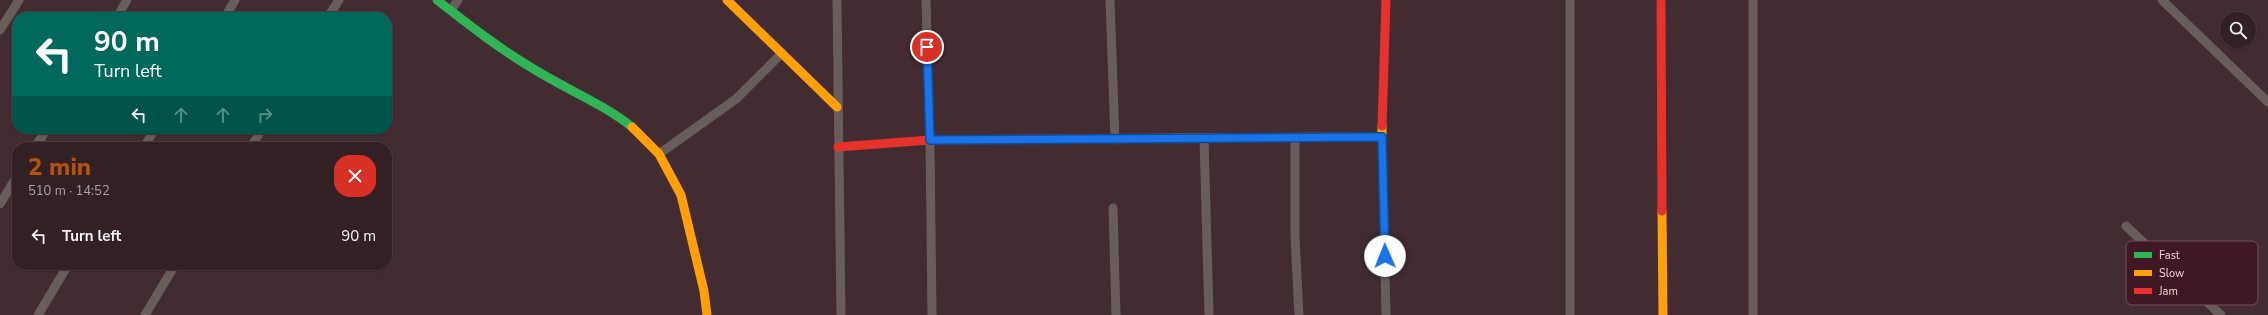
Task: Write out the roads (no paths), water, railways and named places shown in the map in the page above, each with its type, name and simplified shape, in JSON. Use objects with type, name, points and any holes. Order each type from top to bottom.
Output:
[{"type":"street","points":[[0,30],[19,0]]},
{"type":"street","points":[[120,12],[127,0]]},
{"type":"street","points":[[228,12],[235,0]]},
{"type":"street","points":[[331,12],[339,0]]},
{"type":"street","points":[[437,0],[487,39],[536,71],[618,116],[641,134],[659,154],[681,195],[704,291],[707,315]]},
{"type":"street","points":[[451,10],[458,0]]},
{"type":"street","points":[[727,0],[837,107]]},
{"type":"street","points":[[838,0],[837,107],[841,315]]},
{"type":"street","points":[[926,0],[930,140],[932,315]]},
{"type":"street","points":[[1110,0],[1115,140]]},
{"type":"street","points":[[1386,0],[1382,137],[1386,315]]},
{"type":"street","points":[[1570,0],[1570,315]]},
{"type":"street","points":[[1661,0],[1663,315]]},
{"type":"street","points":[[1753,0],[1753,315]]},
{"type":"street","points":[[2162,0],[2268,102]]},
{"type":"street","points":[[659,154],[736,99],[782,53]]},
{"type":"street","points":[[838,147],[930,140],[1115,140],[1382,137]]},
{"type":"street","points":[[1295,138],[1295,238],[1299,315]]},
{"type":"street","points":[[1204,139],[1209,315]]},
{"type":"street","points":[[0,204],[12,184]]},
{"type":"street","points":[[1113,208],[1116,315]]},
{"type":"street","points":[[2126,226],[2142,241]]},
{"type":"street","points":[[38,315],[65,270]]},
{"type":"street","points":[[145,315],[173,270]]},
{"type":"street","points":[[2210,305],[2221,315]]}]
